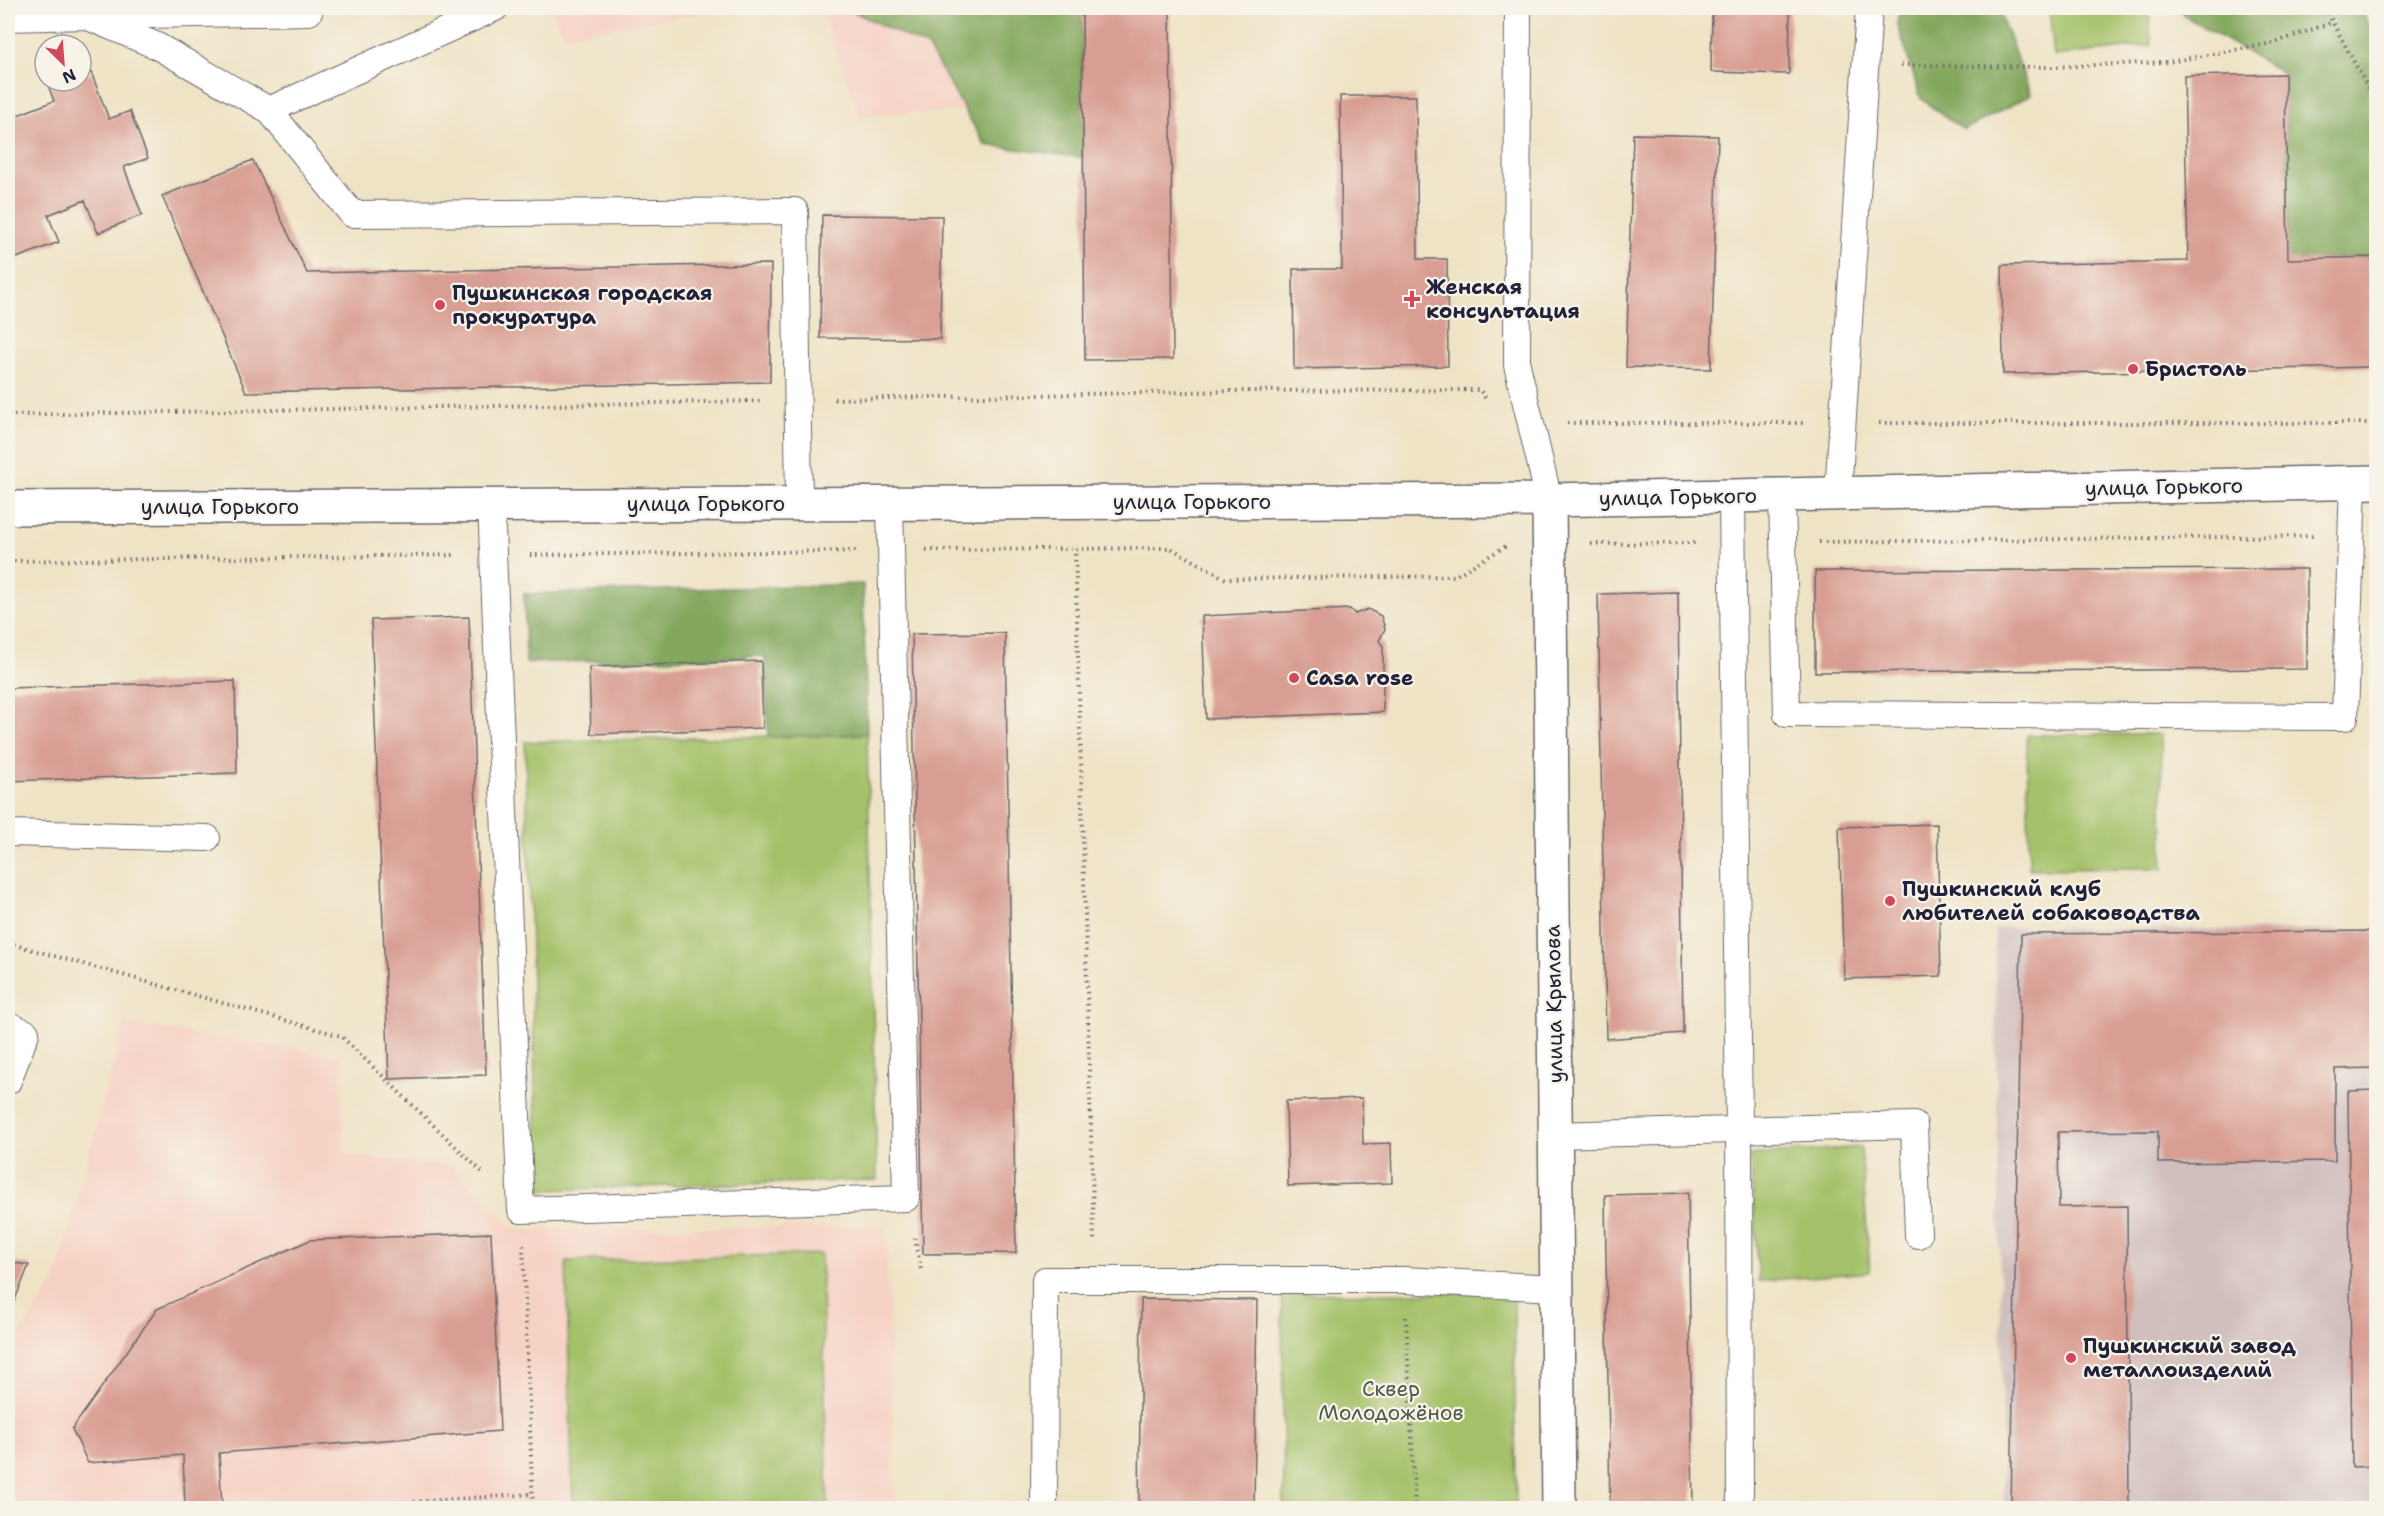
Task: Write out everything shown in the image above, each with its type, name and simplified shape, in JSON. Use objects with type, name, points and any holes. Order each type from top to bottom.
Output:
[{"type":"street","name":"улица Горького","points":[[8,508],[1549,500],[2365,482]]},
{"type":"street","name":"улица Крылова","points":[[1549,500],[1558,1509]]},
{"type":"lane","points":[[8,18],[309,12],[309,8]]},
{"type":"lane","points":[[269,110],[495,8]]},
{"type":"lane","points":[[1518,8],[1517,365],[1549,500]]},
{"type":"lane","points":[[1838,494],[1869,8]]},
{"type":"lane","points":[[86,16],[157,45],[269,110],[352,214],[795,211],[799,504]]},
{"type":"lane","points":[[1782,495],[1787,714],[2345,717],[2351,536],[2365,482]]},
{"type":"lane","points":[[1732,496],[1739,1131],[1740,1509]]},
{"type":"lane","points":[[491,506],[521,1210],[906,1198],[890,503]]},
{"type":"lane","points":[[8,833],[207,838]]},
{"type":"lane","points":[[8,1025],[27,1033],[8,1081]]},
{"type":"lane","points":[[1555,1135],[1914,1125],[1918,1235]]},
{"type":"lane","points":[[1044,1509],[1045,1280],[1404,1280],[1556,1288]]},
{"type":"path","points":[[2325,8],[2376,103]]},
{"type":"path","points":[[1866,64],[2050,67],[2168,62],[2274,42],[2333,22]]},
{"type":"path","points":[[8,415],[1237,391],[1480,390],[1503,423],[2376,423]]},
{"type":"path","points":[[1783,542],[2351,536]]},
{"type":"path","points":[[8,561],[1171,548],[1226,579],[1455,576],[1509,545],[1733,542]]},
{"type":"path","points":[[1075,548],[1095,1280]]},
{"type":"path","points":[[8,943],[341,1036],[521,1210],[533,1509]]},
{"type":"path","points":[[915,1238],[921,1270]]},
{"type":"path","points":[[1404,1280],[1415,1509]]},
{"type":"path","points":[[318,1509],[533,1494]]},
{"type":"shaded area","points":[[551,8],[732,8],[565,36]]},
{"type":"shaded area","points":[[820,8],[1063,8],[1053,107],[860,116]]},
{"type":"shaded area","name":"Пушкинский завод металлоизделий","points":[[1994,928],[2376,930],[2376,1508],[2004,1508]]},
{"type":"shaded area","points":[[124,1023],[341,1056],[343,1154],[452,1167],[516,1230],[886,1226],[896,1508],[8,1508],[8,1349],[55,1281]]},
{"type":"green space","points":[[845,8],[1082,8],[1083,158],[985,145],[928,47]]},
{"type":"green space","points":[[1900,8],[1998,8],[2031,95],[1964,130],[1921,99],[1897,23]]},
{"type":"green space","points":[[2049,8],[2148,8],[2152,45],[2054,56]]},
{"type":"green space","points":[[2179,8],[2360,8],[2376,38],[2376,257],[2288,259],[2285,74],[2184,16]]},
{"type":"green space","points":[[863,584],[867,734],[768,737],[765,656],[526,663],[524,594]]},
{"type":"green space","points":[[867,734],[877,1180],[538,1190],[525,742]]},
{"type":"green space","points":[[2161,734],[2163,868],[2029,869],[2027,735]]},
{"type":"green space","points":[[1861,1147],[1870,1272],[1759,1281],[1750,1155]]},
{"type":"green space","points":[[821,1254],[828,1508],[573,1508],[566,1261]]},
{"type":"green space","name":"Сквер Молодожёнов","points":[[1514,1292],[1516,1508],[1284,1508],[1282,1294]]},
{"type":"building","points":[[1082,8],[1170,8],[1173,359],[1085,360]]},
{"type":"building","points":[[1712,8],[1790,8],[1789,74],[1711,72]]},
{"type":"building","points":[[2285,74],[2288,259],[2376,257],[2376,367],[2003,374],[2002,265],[2188,261],[2184,76]]},
{"type":"building","points":[[93,77],[109,119],[130,111],[148,158],[124,167],[142,215],[98,233],[85,200],[48,215],[59,242],[14,259],[8,242],[8,112],[10,118],[54,101],[51,93],[93,93]]},
{"type":"building","points":[[1340,96],[1416,96],[1418,259],[1447,259],[1448,366],[1294,369],[1293,269],[1342,269]]},
{"type":"building","points":[[1633,134],[1718,136],[1711,369],[1626,367]]},
{"type":"building","points":[[253,160],[307,273],[771,264],[770,382],[246,392],[162,196]]},
{"type":"building","points":[[822,215],[942,216],[940,339],[820,338]]},
{"type":"building","points":[[2307,569],[2307,669],[1815,672],[1815,571]]},
{"type":"building","points":[[1678,592],[1683,1033],[1606,1039],[1598,594]]},
{"type":"building","name":"Casa rose","points":[[1350,609],[1355,614],[1368,609],[1381,616],[1385,629],[1379,641],[1383,646],[1383,712],[1206,719],[1202,616]]},
{"type":"building","points":[[469,617],[486,1075],[389,1079],[371,620]]},
{"type":"building","points":[[1005,633],[1016,1253],[923,1254],[912,634]]},
{"type":"building","points":[[761,661],[763,728],[591,734],[589,667]]},
{"type":"building","points":[[235,681],[237,773],[8,781],[8,688]]},
{"type":"building","name":"Пушкинский клуб любителей собаководства","points":[[1937,824],[1941,976],[1844,979],[1839,827]]},
{"type":"building","name":"Пушкинский завод металлоизделий","points":[[2376,931],[2376,1068],[2335,1069],[2335,1161],[2158,1163],[2158,1131],[2058,1132],[2059,1207],[2127,1206],[2129,1508],[2011,1508],[2021,934]]},
{"type":"building","points":[[2376,1090],[2376,1466],[2352,1467],[2348,1091]]},
{"type":"building","points":[[1362,1098],[1363,1144],[1391,1143],[1392,1183],[1288,1186],[1286,1101]]},
{"type":"building","points":[[1688,1193],[1693,1508],[1610,1508],[1605,1195]]},
{"type":"building","points":[[491,1233],[500,1431],[219,1453],[222,1508],[185,1508],[183,1455],[88,1463],[72,1429],[157,1309],[310,1240]]},
{"type":"building","points":[[8,1262],[29,1265],[8,1317]]},
{"type":"building","points":[[1141,1299],[1257,1300],[1254,1508],[1139,1508]]},
{"type":"place","name":"Женская консультация","points":[[1412,299]]},
{"type":"place","name":"Пушкинская городская прокуратура","points":[[440,305]]},
{"type":"place","name":"Бристоль","points":[[2133,369]]},
{"type":"place","name":"Casa rose","points":[[1294,678]]},
{"type":"place","name":"Пушкинский клуб любителей собаководства","points":[[1890,901]]},
{"type":"place","name":"Пушкинский завод металлоизделий","points":[[2071,1358]]}]
